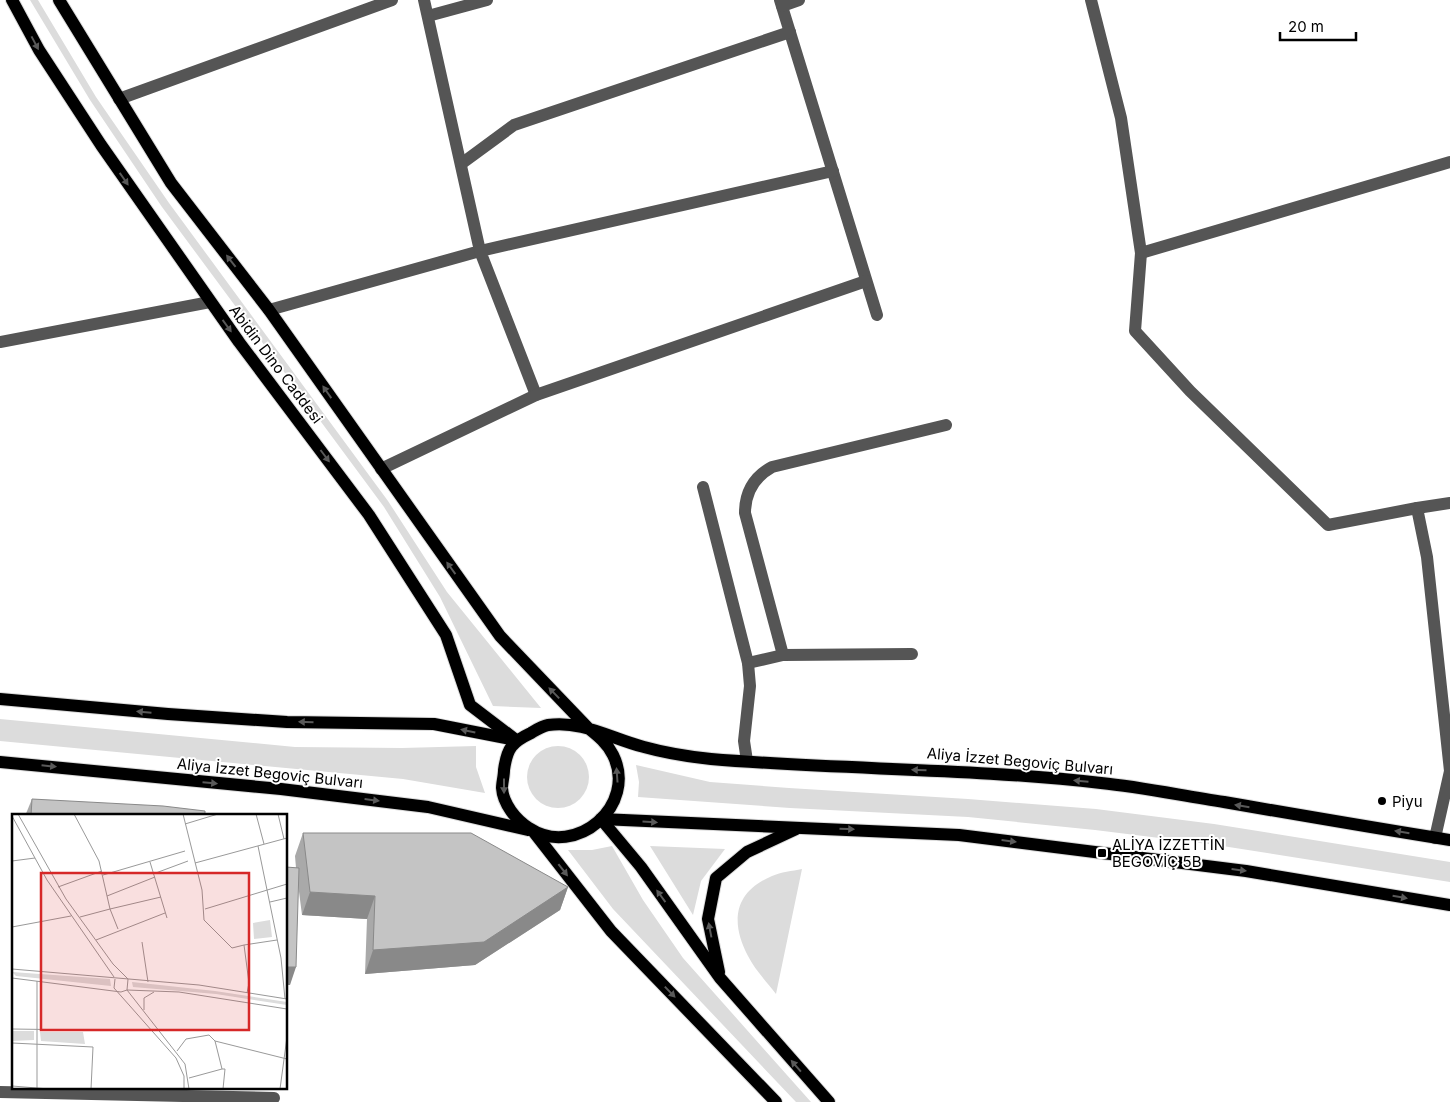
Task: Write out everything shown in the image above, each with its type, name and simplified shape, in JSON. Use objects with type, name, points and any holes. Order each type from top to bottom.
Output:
[{"type":"main road","name":"Abidin Dino Caddesi","points":[[12,0],[39,50],[101,146],[210,302],[369,515],[446,635],[470,705],[516,740]]},
{"type":"main road","name":"Abidin Dino Caddesi","points":[[59,0],[171,183],[269,310],[500,636],[588,728]]},
{"type":"main road","points":[[0,698],[168,714],[267,720],[434,724],[516,740]]},
{"type":"main road","points":[[569,724],[588,728],[604,741],[614,758],[618,778],[615,798],[606,816],[590,829],[571,837],[552,837],[533,831],[520,822],[510,809],[502,790],[506,754],[516,740],[545,725],[569,724]]},
{"type":"main road","name":"Aliya İzzet Begoviç Bulvarı","points":[[588,728],[643,747],[708,759],[993,773],[1103,783],[1450,840]]},
{"type":"main road","name":"Aliya İzzet Begoviç Bulvarı","points":[[0,762],[281,789],[428,807],[533,831]]},
{"type":"main road","points":[[601,819],[652,823],[969,836],[1246,871],[1450,905]]},
{"type":"main road","points":[[601,819],[641,867],[720,978],[829,1102]]},
{"type":"main road","points":[[720,978],[708,918],[716,878],[747,852],[798,828]]},
{"type":"main road","points":[[533,831],[611,931],[776,1102]]},
{"type":"street","points":[[119,100],[392,0]]},
{"type":"street","points":[[424,0],[480,251],[536,395]]},
{"type":"street","points":[[428,16],[487,0]]},
{"type":"street","points":[[799,0],[781,3],[877,315]]},
{"type":"street","points":[[1091,0],[1121,118],[1141,253],[1136,331],[1190,391],[1328,524],[1450,503]]},
{"type":"street","points":[[461,164],[514,126],[790,32]]},
{"type":"street","points":[[1141,253],[1450,162]]},
{"type":"street","points":[[269,310],[480,251],[832,171]]},
{"type":"street","points":[[381,469],[536,395],[866,281]]},
{"type":"street","points":[[0,342],[210,302]]},
{"type":"street","points":[[783,655],[745,513],[746,498],[752,484],[764,471],[772,467],[946,425]]},
{"type":"street","points":[[703,487],[748,663],[750,686],[744,741],[747,761]]},
{"type":"street","points":[[1417,508],[1427,557],[1450,771],[1435,838]]},
{"type":"street","points":[[748,663],[783,655],[912,654]]},
{"type":"street","points":[[0,1092],[274,1098]]},
{"type":"shaded area","points":[[30,0],[38,0],[96,97],[169,203],[388,501],[447,592],[541,708],[493,706],[440,597],[384,507],[162,207],[90,100]]},
{"type":"shaded area","points":[[0,719],[295,747],[402,748],[476,746],[476,767],[485,793],[403,779],[0,741]]},
{"type":"shaded area","points":[[552,746],[564,746],[580,755],[587,765],[589,777],[587,789],[580,799],[564,808],[552,808],[541,803],[532,794],[527,783],[527,771],[532,760],[541,751]]},
{"type":"shaded area","points":[[636,765],[710,782],[1096,809],[1214,824],[1450,862],[1450,882],[1216,845],[1095,830],[968,817],[790,808],[638,797],[639,782]]},
{"type":"shaded area","points":[[612,846],[643,900],[683,958],[811,1102],[796,1102],[613,909],[568,850],[592,850]]},
{"type":"shaded area","points":[[650,846],[725,849],[701,881],[693,915]]},
{"type":"shaded area","points":[[802,869],[776,994],[754,966],[742,943],[738,920],[739,909],[743,899],[759,883],[775,875]]},
{"type":"building","points":[[32,799],[163,806],[205,811],[205,814],[31,814]]},
{"type":"building","points":[[303,833],[471,833],[568,887],[484,942],[373,950],[375,896],[310,892]]},
{"type":"building","points":[[288,867],[299,868],[296,967],[288,967]]},
{"type":"place","name":"Piyu","points":[[1382,801]]},
{"type":"place","name":"ALİYA İZZETTİN BEGOVİÇ 5B","points":[[1102,853]]}]
